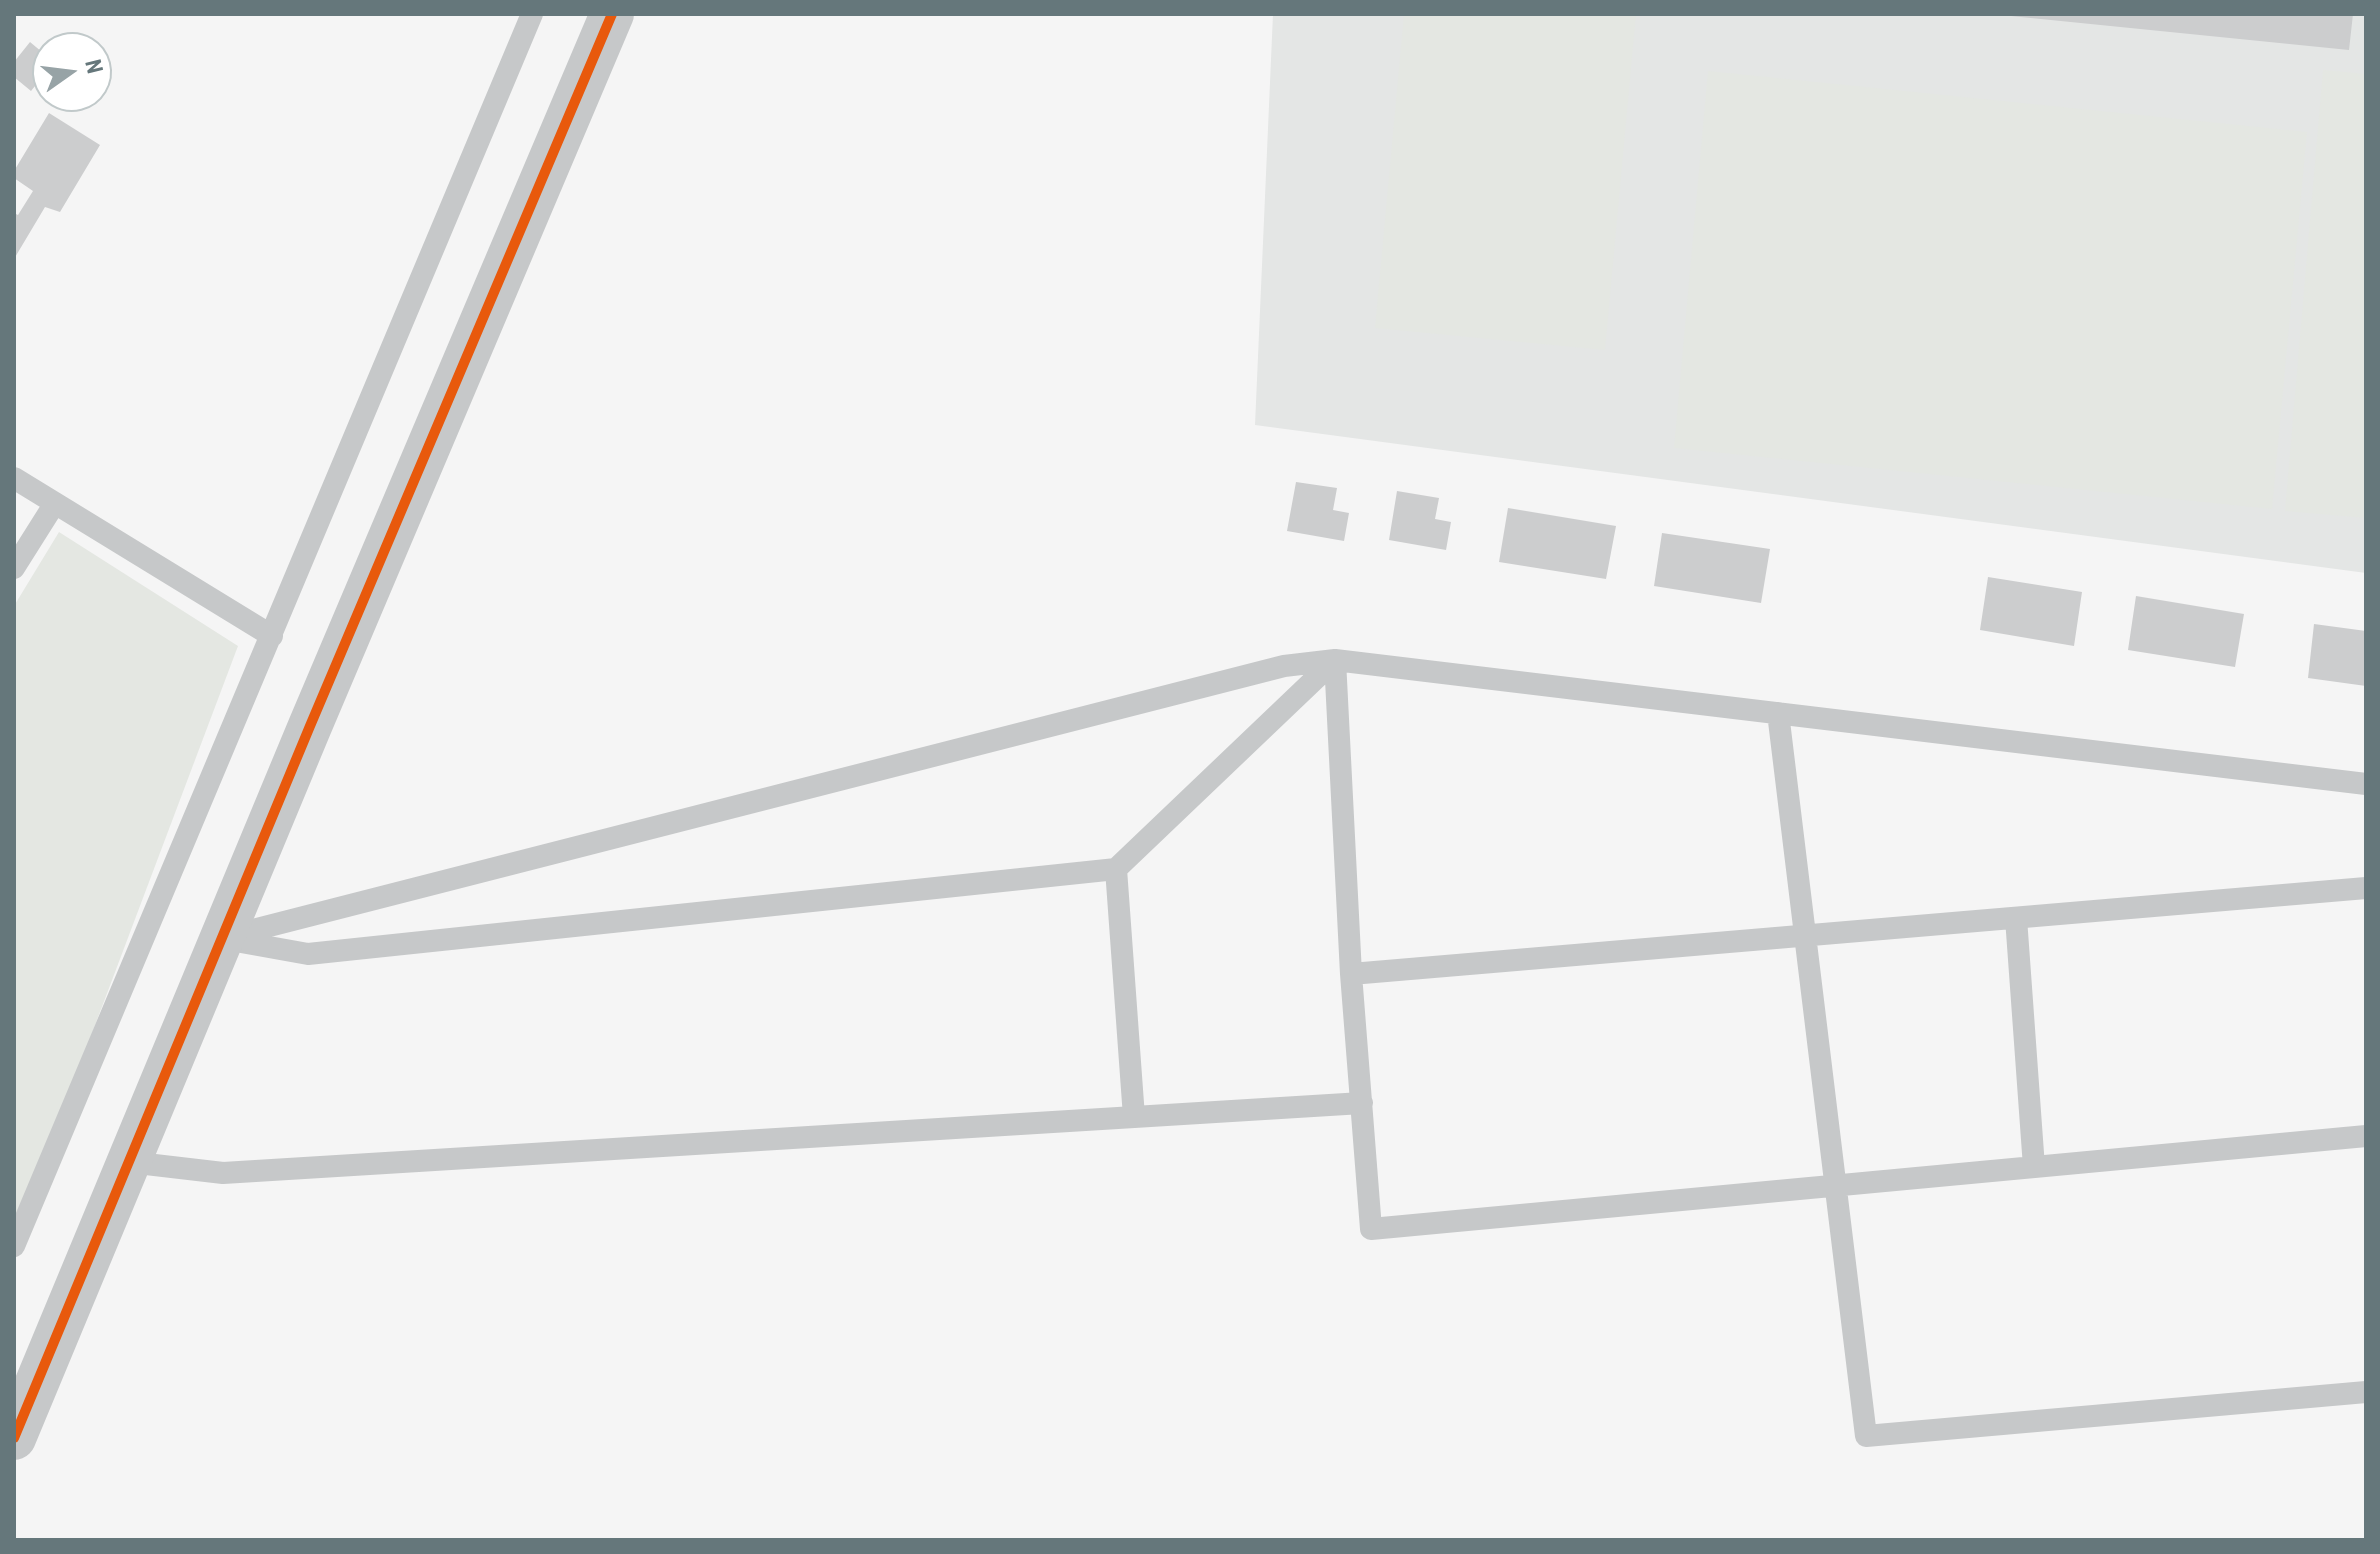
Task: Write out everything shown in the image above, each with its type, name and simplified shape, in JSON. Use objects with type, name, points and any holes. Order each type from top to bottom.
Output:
[{"type":"street","points":[[14,1438],[612,14]]},
{"type":"lane","points":[[14,1246],[532,14]]},
{"type":"lane","points":[[14,478],[272,636]]},
{"type":"lane","points":[[14,568],[55,503]]},
{"type":"lane","points":[[222,938],[1269,670],[1335,660],[2366,784]]},
{"type":"lane","points":[[222,938],[308,954],[1116,869],[1335,660]]},
{"type":"lane","points":[[1335,660],[1351,974],[1371,1229],[2366,1136]]},
{"type":"lane","points":[[1778,713],[1866,1436],[2366,1392]]},
{"type":"lane","points":[[1116,869],[1134,1117]]},
{"type":"lane","points":[[1351,974],[2366,888]]},
{"type":"lane","points":[[2016,918],[2034,1167]]},
{"type":"lane","points":[[129,1162],[223,1173],[1362,1103]]},
{"type":"shaded area","points":[[1273,14],[2366,14],[2366,573],[1255,425]]},
{"type":"shaded area","points":[[1404,14],[1636,14],[1605,350],[1375,328]]},
{"type":"shaded area","points":[[2323,70],[2366,74],[2366,518],[2285,511]]},
{"type":"shaded area","points":[[1708,71],[2307,132],[2272,509],[1674,448]]},
{"type":"shaded area","points":[[59,532],[238,646],[14,1240],[14,606]]},
{"type":"building","points":[[2011,14],[2353,14],[2349,50]]},
{"type":"building","points":[[30,42],[32,44],[31,91],[14,77],[14,62]]},
{"type":"building","points":[[49,113],[100,145],[60,212],[45,207],[14,259],[14,213],[18,215],[33,191],[14,178],[14,171]]},
{"type":"building","points":[[1296,482],[1337,488],[1333,510],[1349,513],[1344,541],[1287,531]]},
{"type":"building","points":[[1397,491],[1439,498],[1435,519],[1451,522],[1446,550],[1389,540]]},
{"type":"building","points":[[1508,508],[1616,526],[1606,579],[1499,562]]},
{"type":"building","points":[[1662,533],[1770,549],[1761,603],[1654,586]]},
{"type":"building","points":[[1988,577],[2082,592],[2074,646],[1980,630]]},
{"type":"building","points":[[2136,596],[2244,614],[2235,667],[2128,650]]},
{"type":"building","points":[[2314,624],[2366,631],[2366,686],[2308,678]]},
{"type":"cycle path","points":[[14,1438],[310,726],[612,14]]}]
